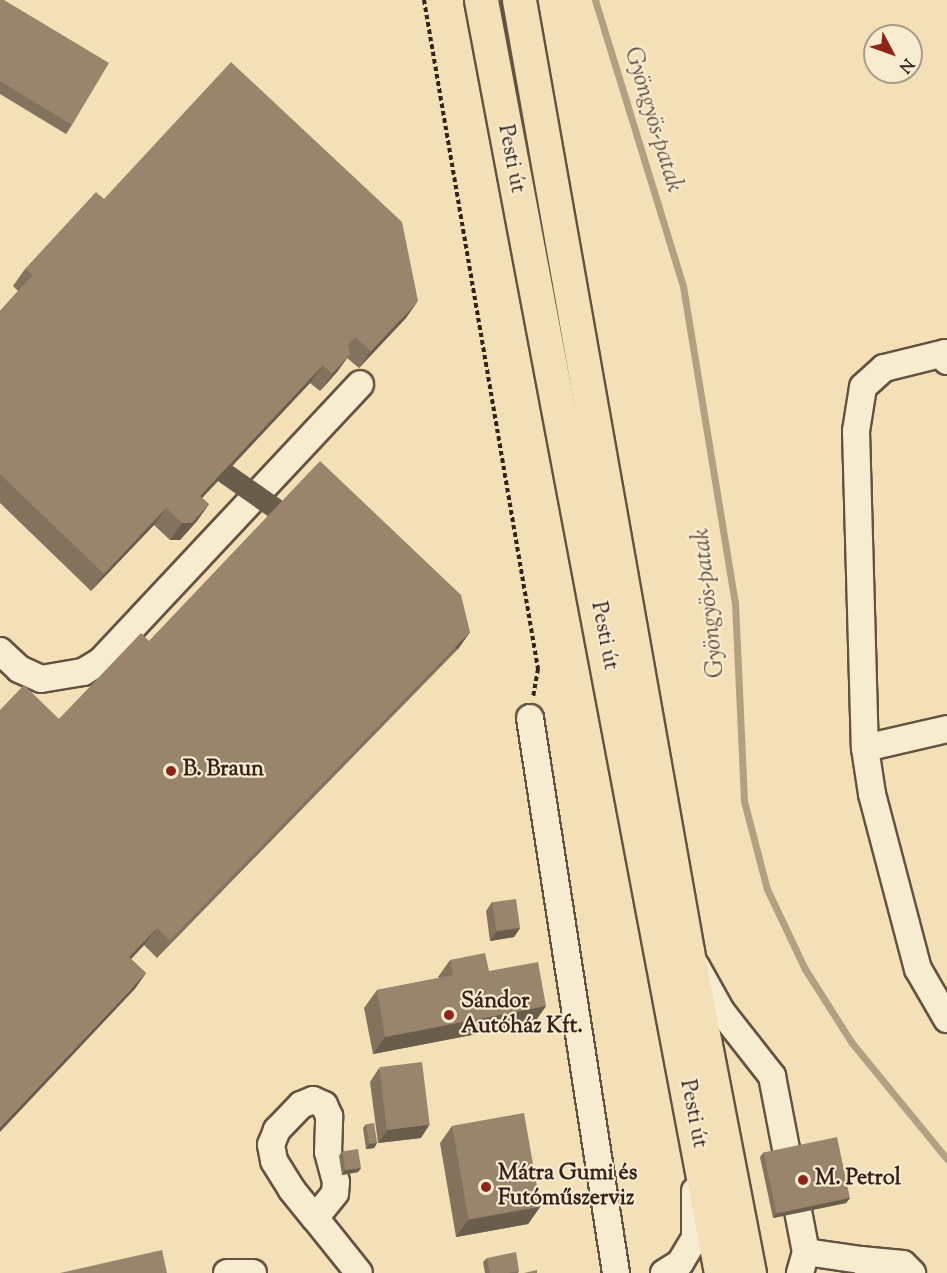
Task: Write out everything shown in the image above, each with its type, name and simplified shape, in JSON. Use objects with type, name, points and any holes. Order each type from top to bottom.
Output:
[{"type":"main road","name":"Pesti út","points":[[481,0],[721,1273]]},
{"type":"main road","name":"Pesti út","points":[[519,0],[687,951],[749,1273]]},
{"type":"street","points":[[947,362],[945,353],[884,368],[863,387],[856,431],[865,748],[872,794],[918,969],[947,1019]]},
{"type":"street","points":[[0,651],[19,669],[41,679],[83,672],[101,661],[360,384]]},
{"type":"street","points":[[530,718],[616,1273]]},
{"type":"street","points":[[865,748],[947,729]]},
{"type":"street","points":[[687,951],[722,1011],[772,1076],[803,1262],[868,1266],[903,1264],[912,1273]]},
{"type":"street","points":[[664,1273],[680,1263],[695,1238],[696,1134]]},
{"type":"street","points":[[315,1218],[359,1273]]},
{"type":"street","points":[[226,1273],[253,1273]]},
{"type":"path","points":[[424,0],[538,669],[530,718]]},
{"type":"building","points":[[0,0],[4,0],[109,63],[72,125],[0,81]]},
{"type":"building","points":[[231,62],[402,222],[418,301],[371,351],[355,337],[348,345],[350,354],[332,374],[323,365],[200,496],[209,504],[192,523],[182,523],[166,508],[104,574],[0,474],[0,311],[33,275],[25,269],[96,192],[104,199]]},
{"type":"building","name":"B. Braun","points":[[320,461],[461,595],[470,632],[170,940],[157,928],[129,957],[146,973],[0,1127],[0,710],[24,685],[59,719],[141,633],[149,641]]},
{"type":"building","points":[[516,899],[520,928],[496,931],[492,902]]},
{"type":"building","name":"Sándor Autóház Kft.","points":[[485,953],[489,971],[538,962],[546,1006],[385,1037],[377,990],[453,975],[450,960]]},
{"type":"building","points":[[422,1062],[430,1125],[387,1130],[379,1067]]},
{"type":"building","points":[[524,1113],[540,1207],[469,1219],[452,1126]]},
{"type":"building","points":[[374,1123],[377,1143],[369,1144],[366,1124]]},
{"type":"building","name":"M. Petrol","points":[[837,1137],[850,1198],[777,1213],[764,1153]]},
{"type":"building","points":[[358,1149],[361,1168],[345,1170],[342,1152]]},
{"type":"building","points":[[162,1250],[167,1273],[60,1273]]},
{"type":"building","points":[[516,1252],[519,1271],[490,1273],[487,1258]]},
{"type":"waterway","name":"Gyöngyös-patak","points":[[595,0],[683,286],[735,602],[744,801],[767,889],[805,969],[852,1043],[947,1159]]},
{"type":"place","name":"B. Braun","points":[[171,771]]},
{"type":"place","name":"Sándor Autóház Kft.","points":[[449,1015]]},
{"type":"place","name":"M. Petrol","points":[[803,1180]]},
{"type":"place","name":"Mátra Gumi és Futóműszerviz","points":[[486,1187]]}]
